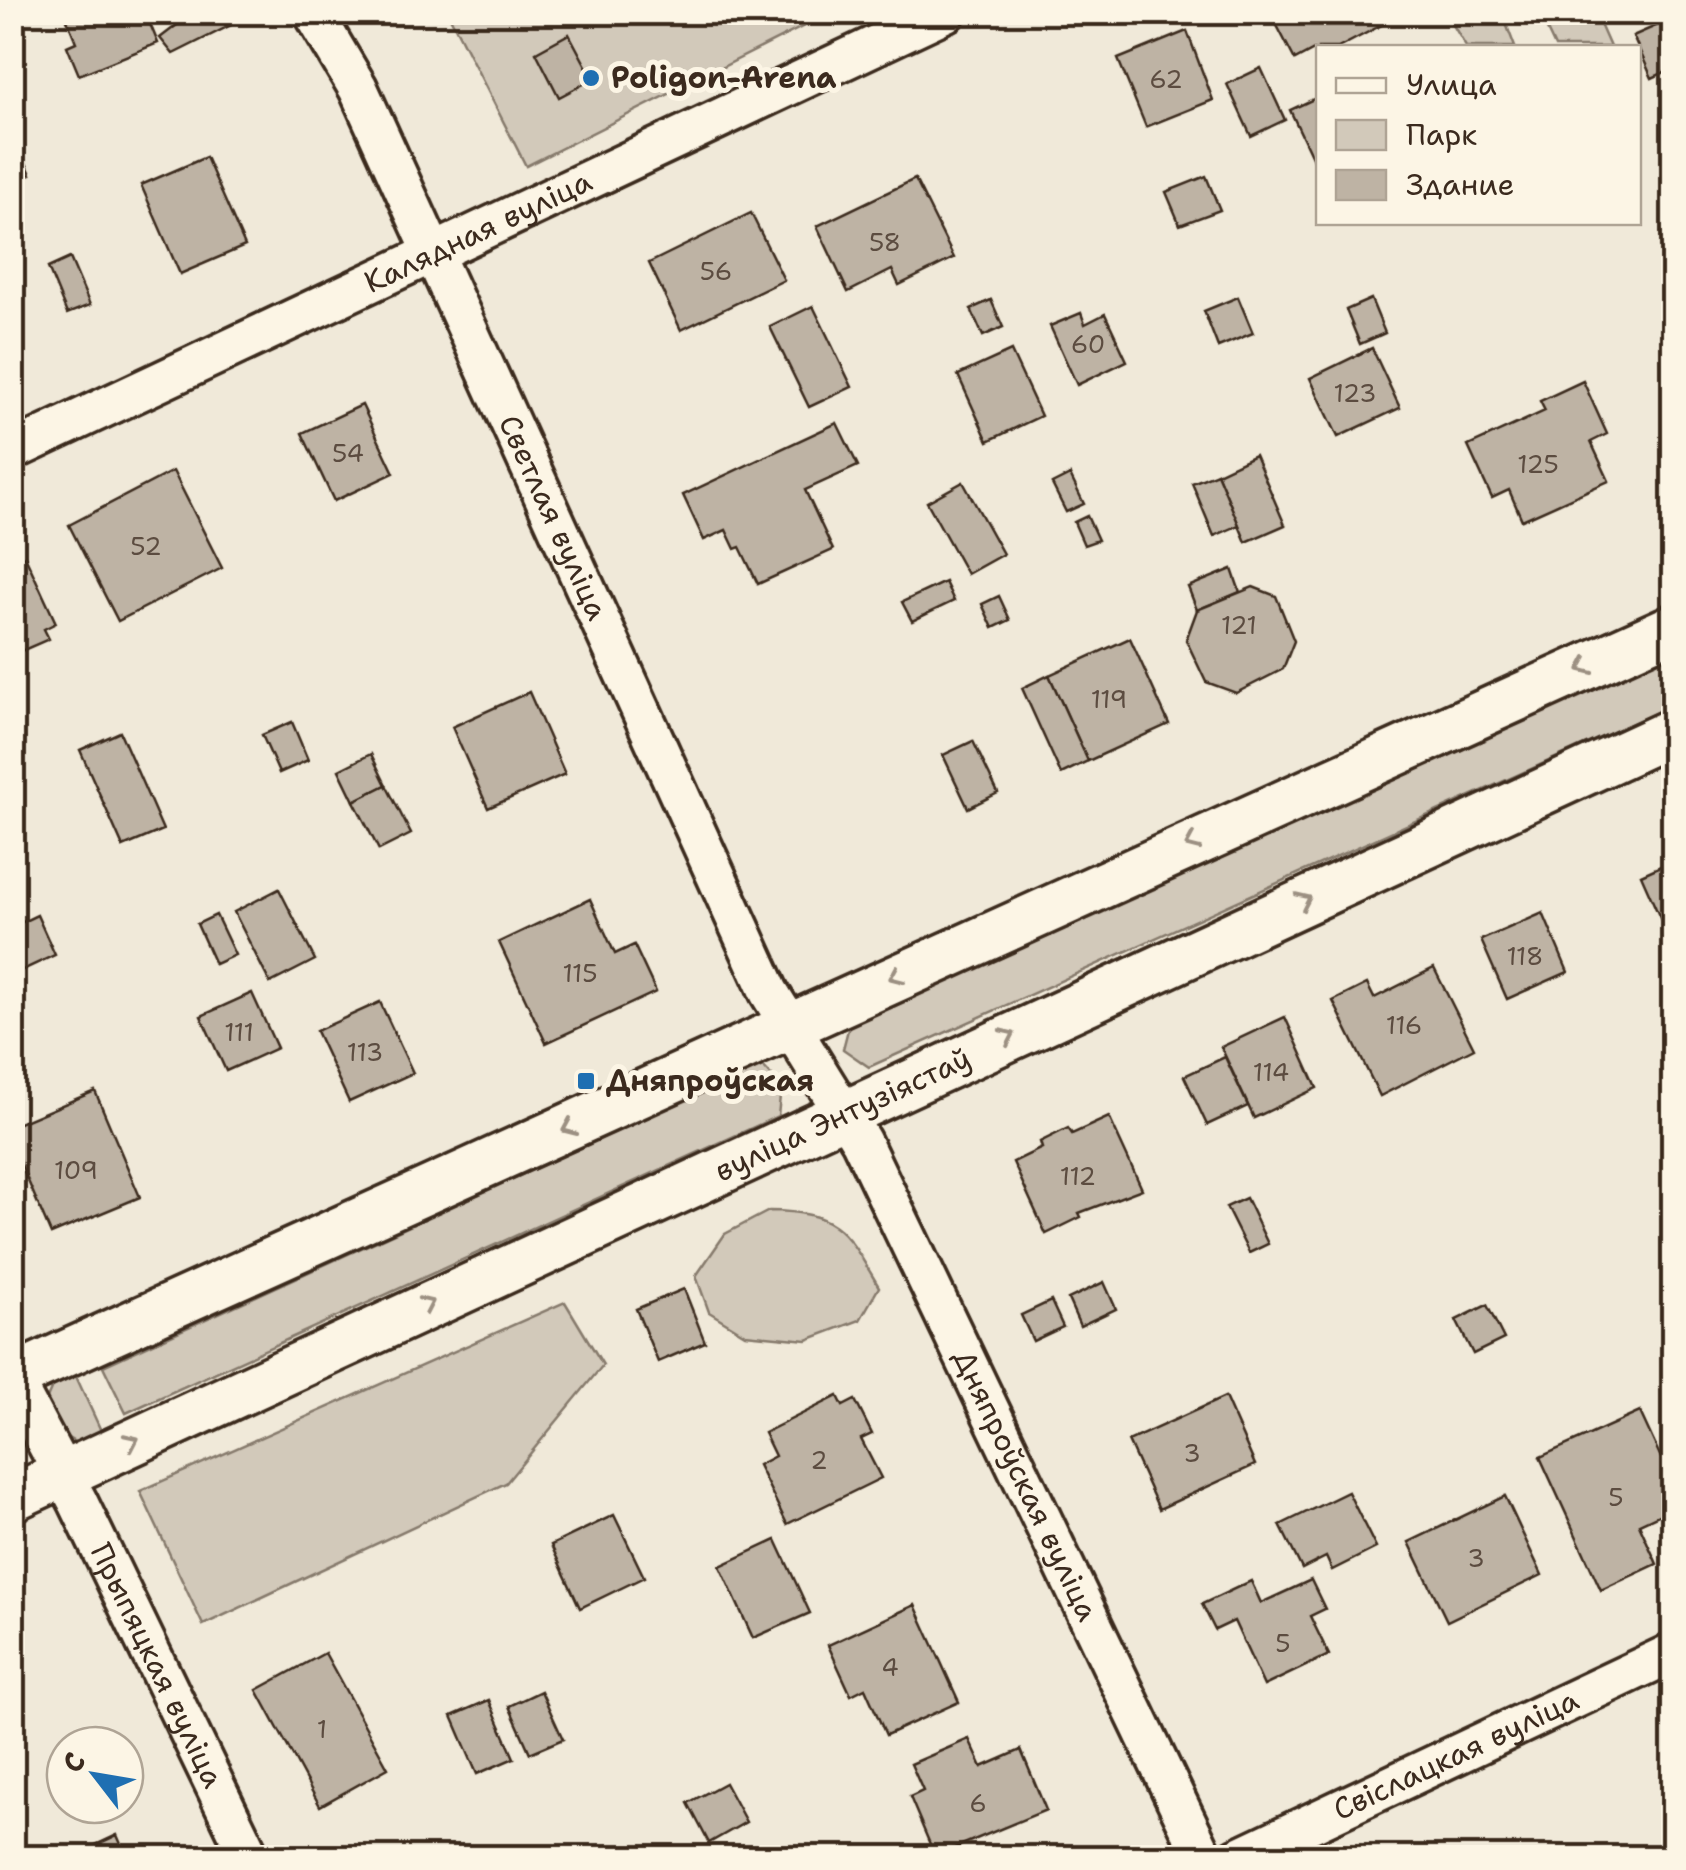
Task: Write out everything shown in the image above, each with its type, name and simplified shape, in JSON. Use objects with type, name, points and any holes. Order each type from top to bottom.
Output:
[{"type":"street","name":"Светлая вуліца","points":[[313,12],[358,88],[769,992],[846,1110]]},
{"type":"street","name":"Калядная вуліца","points":[[12,451],[946,12]]},
{"type":"street","points":[[12,1378],[790,1023],[1674,627]]},
{"type":"street","name":"вуліца Энтузіястаў","points":[[12,1498],[1674,731]]},
{"type":"street","name":"Дняпроўская вуліца","points":[[846,1110],[1204,1858]]},
{"type":"street","name":"Прыпяцкая вуліца","points":[[12,1378],[64,1474],[250,1858]]},
{"type":"street","name":"Свіслацкая вуліца","points":[[1238,1858],[1674,1652]]},
{"type":"green space","name":"Poligon-Arena","points":[[448,13],[830,13],[526,166]]},
{"type":"green space","points":[[1446,13],[1502,13],[1514,45],[1465,45]]},
{"type":"green space","points":[[1539,13],[1595,13],[1609,45],[1554,45]]},
{"type":"green space","points":[[1673,642],[1673,705],[869,1067],[843,1049],[851,1018]]},
{"type":"green space","points":[[762,1065],[781,1086],[778,1116],[126,1413],[103,1366]]},
{"type":"green space","points":[[769,1211],[826,1220],[848,1238],[879,1287],[860,1320],[807,1340],[745,1334],[709,1312],[696,1276],[725,1234]]},
{"type":"green space","points":[[565,1302],[603,1365],[506,1483],[203,1625],[140,1491]]},
{"type":"green space","points":[[74,1372],[102,1433],[80,1445],[56,1431],[46,1401],[55,1380]]},
{"type":"building","points":[[64,12],[152,12],[148,19],[158,43],[79,75],[67,46],[76,42]]},
{"type":"building","points":[[194,12],[228,12],[237,22],[173,54],[160,38]]},
{"type":"building","points":[[1270,12],[1389,12],[1393,19],[1344,45],[1316,45],[1316,54],[1314,50],[1295,60]]},
{"type":"building","points":[[1674,18],[1674,68],[1652,78],[1641,45],[1633,36]]},
{"type":"building","points":[[1187,31],[1213,100],[1146,127],[1118,59]]},
{"type":"building","points":[[569,34],[593,79],[559,97],[536,52]]},
{"type":"building","points":[[1261,68],[1285,120],[1251,136],[1227,84]]},
{"type":"building","points":[[1316,98],[1316,158],[1313,159],[1290,110]]},
{"type":"building","points":[[17,143],[31,174],[12,182],[12,145]]},
{"type":"building","points":[[206,157],[245,246],[180,274],[141,185]]},
{"type":"building","points":[[1206,176],[1220,210],[1180,225],[1166,192]]},
{"type":"building","points":[[915,179],[954,258],[899,285],[892,270],[848,292],[817,226]]},
{"type":"building","points":[[751,213],[784,280],[681,330],[649,263]]},
{"type":"building","points":[[70,258],[90,305],[67,314],[48,268]]},
{"type":"building","points":[[1238,297],[1253,333],[1218,347],[1204,311]]},
{"type":"building","points":[[1371,299],[1385,333],[1360,344],[1346,310]]},
{"type":"building","points":[[991,300],[1003,327],[983,336],[971,309]]},
{"type":"building","points":[[813,306],[852,387],[809,407],[770,327]]},
{"type":"building","points":[[1081,313],[1085,324],[1105,314],[1127,361],[1077,385],[1050,326]]},
{"type":"building","points":[[1372,348],[1400,408],[1338,437],[1310,378]]},
{"type":"building","points":[[1011,351],[1041,416],[988,441],[958,375]]},
{"type":"building","points":[[1583,381],[1607,434],[1591,442],[1609,481],[1522,520],[1509,490],[1492,498],[1468,446],[1545,411],[1540,401]]},
{"type":"building","points":[[362,405],[394,473],[334,501],[302,433]]},
{"type":"building","points":[[837,423],[858,466],[805,490],[833,550],[758,584],[740,547],[735,549],[726,530],[704,540],[683,495]]},
{"type":"building","points":[[1255,455],[1285,525],[1246,542],[1217,473]]},
{"type":"building","points":[[173,471],[222,568],[118,621],[69,525]]},
{"type":"building","points":[[1217,473],[1239,525],[1214,536],[1192,483]]},
{"type":"building","points":[[1070,475],[1084,504],[1066,512],[1052,484]]},
{"type":"building","points":[[963,482],[1003,554],[967,574],[927,502]]},
{"type":"building","points":[[1087,516],[1098,540],[1084,545],[1074,522]]},
{"type":"building","points":[[25,556],[56,623],[44,629],[49,639],[12,655],[12,562]]},
{"type":"building","points":[[1232,569],[1240,592],[1197,610],[1188,587]]},
{"type":"building","points":[[945,582],[954,601],[912,621],[902,602]]},
{"type":"building","points":[[1253,587],[1276,596],[1294,641],[1283,669],[1236,693],[1206,682],[1186,640],[1197,610]]},
{"type":"building","points":[[999,596],[1010,620],[993,628],[982,604]]},
{"type":"building","points":[[1130,638],[1169,724],[1088,761],[1049,675]]},
{"type":"building","points":[[1049,675],[1088,761],[1061,774],[1022,688]]},
{"type":"building","points":[[529,692],[565,774],[488,808],[452,727]]},
{"type":"building","points":[[292,722],[308,760],[279,773],[262,735]]},
{"type":"building","points":[[120,732],[163,830],[123,847],[80,750]]},
{"type":"building","points":[[973,741],[998,793],[968,808],[943,755]]},
{"type":"building","points":[[371,754],[386,785],[354,801],[339,770]]},
{"type":"building","points":[[386,785],[411,834],[379,850],[354,801]]},
{"type":"building","points":[[1674,860],[1674,922],[1664,927],[1641,875]]},
{"type":"building","points":[[279,889],[315,960],[270,983],[234,912]]},
{"type":"building","points":[[590,899],[615,954],[634,945],[656,992],[546,1043],[499,942]]},
{"type":"building","points":[[1543,913],[1568,972],[1507,999],[1481,940]]},
{"type":"building","points":[[37,915],[55,955],[12,975],[12,927]]},
{"type":"building","points":[[216,915],[235,955],[215,964],[197,924]]},
{"type":"building","points":[[1434,968],[1474,1048],[1380,1096],[1333,1001],[1367,984],[1374,998]]},
{"type":"building","points":[[252,993],[277,1048],[226,1071],[201,1016]]},
{"type":"building","points":[[380,1002],[413,1073],[349,1102],[316,1031]]},
{"type":"building","points":[[1285,1017],[1317,1088],[1254,1118],[1221,1047]]},
{"type":"building","points":[[1225,1057],[1248,1106],[1207,1125],[1184,1076]]},
{"type":"building","points":[[95,1091],[140,1197],[51,1234],[12,1144],[12,1126]]},
{"type":"building","points":[[1109,1117],[1142,1189],[1079,1213],[1081,1217],[1046,1234],[1013,1162],[1042,1148],[1040,1142],[1068,1128],[1072,1134]]},
{"type":"building","points":[[1246,1198],[1268,1244],[1249,1253],[1226,1207]]},
{"type":"building","points":[[1104,1282],[1116,1309],[1080,1326],[1068,1299]]},
{"type":"building","points":[[684,1289],[705,1342],[658,1362],[636,1309]]},
{"type":"building","points":[[1051,1301],[1063,1327],[1033,1341],[1021,1315]]},
{"type":"building","points":[[1487,1305],[1504,1339],[1473,1354],[1456,1320]]},
{"type":"building","points":[[838,1396],[843,1406],[855,1400],[872,1434],[861,1439],[881,1478],[787,1524],[758,1465],[775,1456],[764,1433]]},
{"type":"building","points":[[1225,1397],[1255,1465],[1159,1509],[1128,1441]]},
{"type":"building","points":[[1640,1412],[1674,1486],[1674,1508],[1639,1524],[1657,1564],[1601,1590],[1540,1457]]},
{"type":"building","points":[[1348,1492],[1376,1548],[1332,1570],[1326,1557],[1302,1569],[1280,1525]]},
{"type":"building","points":[[1505,1496],[1542,1575],[1447,1621],[1409,1542]]},
{"type":"building","points":[[614,1515],[644,1577],[580,1608],[551,1545]]},
{"type":"building","points":[[776,1540],[810,1613],[753,1638],[720,1566]]},
{"type":"building","points":[[1311,1580],[1325,1609],[1310,1616],[1329,1655],[1264,1686],[1234,1621],[1215,1630],[1202,1604],[1251,1581],[1261,1603]]},
{"type":"building","points":[[915,1605],[959,1702],[886,1735],[865,1688],[851,1695],[828,1645]]},
{"type":"building","points":[[325,1653],[388,1768],[320,1806],[257,1690]]},
{"type":"building","points":[[12,1681],[25,1709],[12,1715]]},
{"type":"building","points":[[541,1691],[563,1739],[530,1753],[509,1706]]},
{"type":"building","points":[[489,1700],[514,1758],[477,1774],[452,1716]]},
{"type":"building","points":[[969,1739],[982,1767],[1021,1750],[1046,1810],[935,1856],[910,1797],[923,1791],[911,1764]]},
{"type":"building","points":[[725,1783],[746,1822],[709,1843],[688,1803]]},
{"type":"building","points":[[117,1835],[127,1858],[68,1858]]},
{"type":"place","name":"Poligon-Arena","points":[[591,78]]},
{"type":"place","name":"Дняпроўская","points":[[586,1081]]}]
